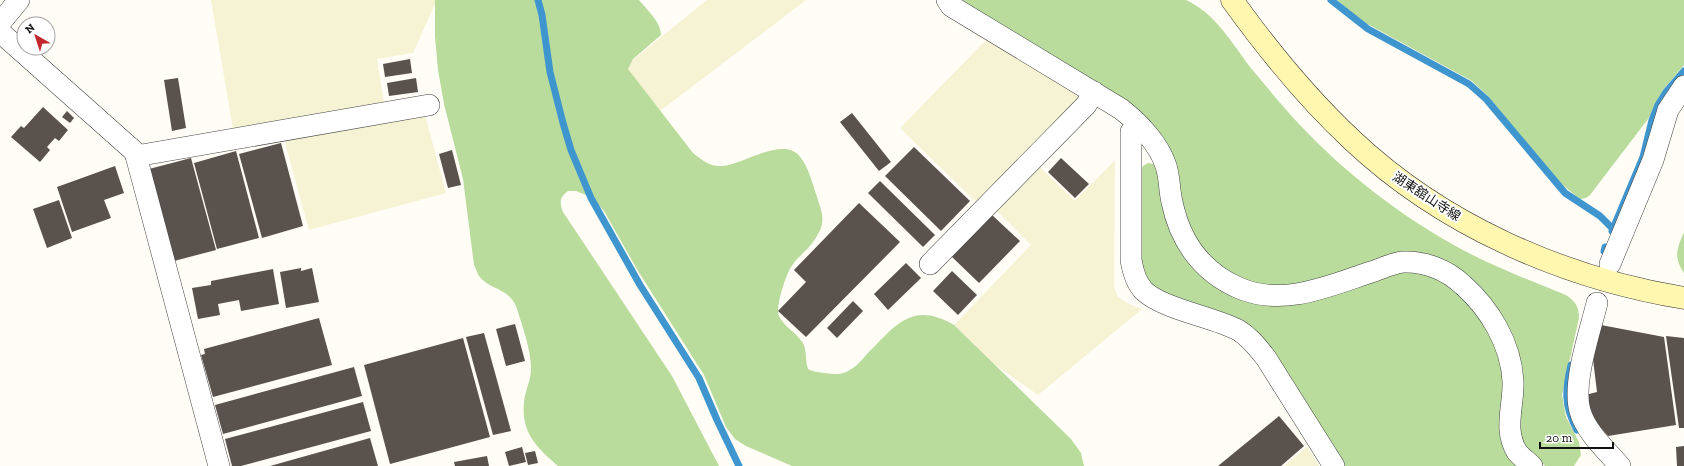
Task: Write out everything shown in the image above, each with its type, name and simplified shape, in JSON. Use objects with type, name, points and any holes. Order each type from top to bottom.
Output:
[{"type":"main road","name":"湖東舘山寺線","points":[[1232,0],[1286,70],[1318,107],[1353,141],[1391,173],[1431,201],[1486,233],[1564,267],[1613,282],[1684,298]]},
{"type":"street","points":[[0,23],[19,0]]},
{"type":"street","points":[[947,0],[951,6],[1121,109],[1140,126],[1156,146],[1166,166],[1177,224],[1187,244],[1201,263],[1219,278],[1240,288],[1270,295],[1286,296],[1308,292],[1401,262],[1424,263],[1444,271],[1462,284],[1478,299],[1492,317],[1501,337],[1509,358],[1513,379],[1512,401],[1508,423],[1511,439],[1518,453],[1532,466]]},
{"type":"street","points":[[0,32],[135,152],[219,466]]},
{"type":"street","points":[[1610,264],[1653,160],[1668,110],[1684,86]]},
{"type":"street","points":[[930,264],[1086,105],[1094,92]]},
{"type":"street","points":[[136,156],[429,105]]},
{"type":"street","points":[[1140,126],[1131,132],[1131,260],[1134,277],[1144,291],[1158,300],[1222,323],[1239,331],[1255,343],[1334,466]]},
{"type":"street","points":[[1598,302],[1579,377],[1577,395],[1580,412],[1589,428],[1620,466]]},
{"type":"shaded area","points":[[211,0],[435,0],[435,4],[413,53],[377,59],[384,103],[233,129]]},
{"type":"shaded area","points":[[707,0],[806,0],[660,111],[631,74],[628,69],[629,63]]},
{"type":"shaded area","points":[[987,39],[1079,94],[1080,101],[978,204],[900,128]]},
{"type":"shaded area","points":[[425,115],[446,193],[309,230],[284,139]]},
{"type":"shaded area","points":[[1115,160],[1114,286],[1118,297],[1129,304],[1142,309],[1038,395],[994,364],[954,325],[1031,245],[995,209],[1038,165],[1075,201]]},
{"type":"shaded area","points":[[1307,447],[1319,466],[1284,466]]},
{"type":"green space","points":[[435,0],[639,0],[659,25],[661,35],[633,59],[628,69],[693,153],[710,164],[722,166],[775,150],[785,149],[794,151],[801,158],[812,180],[822,213],[822,224],[813,242],[791,267],[784,284],[778,306],[778,312],[781,320],[803,343],[808,369],[830,374],[844,373],[860,362],[886,334],[905,320],[915,316],[927,315],[939,318],[954,325],[1071,439],[1081,453],[1084,466],[792,466],[746,446],[735,439],[726,427],[704,375],[638,271],[604,211],[596,202],[586,195],[576,191],[568,191],[563,195],[561,200],[563,212],[672,376],[719,466],[558,466],[537,446],[528,431],[525,422],[524,402],[531,373],[531,362],[517,309],[510,297],[484,281],[479,276],[474,265],[463,179],[444,104],[438,70],[435,37]]},
{"type":"green space","points":[[962,0],[1186,0],[1206,13],[1222,29],[1250,67],[1299,124],[1355,177],[1396,209],[1461,249],[1500,268],[1566,295],[1575,302],[1578,308],[1579,318],[1562,395],[1566,417],[1579,442],[1581,455],[1574,466],[1545,466],[1526,448],[1520,436],[1522,379],[1449,263],[1285,287],[1253,282],[1225,269],[1203,249],[1186,221],[1182,209],[1175,163]]},
{"type":"green space","points":[[1337,0],[1684,0],[1684,65],[1663,90],[1648,119],[1590,195],[1586,198],[1580,199],[1560,183],[1488,96],[1472,81],[1362,21]]},
{"type":"green space","points":[[1148,163],[1154,164],[1157,169],[1168,226],[1179,249],[1236,297],[1403,271],[1422,272],[1440,279],[1471,305],[1493,340],[1500,359],[1503,380],[1503,400],[1499,423],[1502,442],[1519,466],[1344,466],[1274,353],[1162,292],[1147,278],[1140,259],[1140,172],[1143,166]]},
{"type":"green space","points":[[1684,232],[1684,273],[1678,262],[1677,252]]},
{"type":"building","points":[[410,59],[412,73],[385,77],[383,64]]},
{"type":"building","points":[[178,78],[186,128],[172,131],[164,80]]},
{"type":"building","points":[[416,78],[418,92],[389,96],[387,83]]},
{"type":"building","points":[[43,107],[68,130],[59,141],[55,138],[47,147],[50,150],[40,162],[11,137],[21,126],[24,128]]},
{"type":"building","points":[[67,111],[74,118],[70,123],[62,117]]},
{"type":"building","points":[[852,113],[891,162],[879,171],[840,122]]},
{"type":"building","points":[[281,143],[303,226],[262,238],[239,154]]},
{"type":"building","points":[[914,147],[970,201],[941,231],[885,176]]},
{"type":"building","points":[[452,150],[461,185],[448,188],[439,154]]},
{"type":"building","points":[[236,151],[259,238],[217,249],[194,163]]},
{"type":"building","points":[[191,158],[216,250],[174,261],[149,169]]},
{"type":"building","points":[[1061,158],[1089,184],[1075,198],[1048,172]]},
{"type":"building","points":[[115,166],[124,193],[104,200],[111,218],[72,232],[57,187]]},
{"type":"building","points":[[880,181],[935,235],[923,247],[868,193]]},
{"type":"building","points":[[59,200],[72,238],[47,248],[33,209]]},
{"type":"building","points":[[859,203],[900,242],[806,337],[778,311],[806,282],[794,270]]},
{"type":"building","points":[[992,215],[1020,241],[979,283],[951,256]]},
{"type":"building","points":[[906,263],[921,278],[888,310],[874,294]]},
{"type":"building","points":[[301,268],[301,271],[312,268],[319,302],[286,308],[280,272]]},
{"type":"building","points":[[273,269],[279,304],[241,311],[239,300],[218,304],[220,315],[198,319],[192,288],[211,285],[211,281]]},
{"type":"building","points":[[952,271],[977,295],[958,315],[933,291]]},
{"type":"building","points":[[853,301],[863,311],[837,338],[827,328]]},
{"type":"building","points":[[319,318],[332,365],[213,397],[201,355],[205,354],[204,349]]},
{"type":"building","points":[[515,324],[525,361],[506,366],[496,329]]},
{"type":"building","points":[[1601,325],[1664,337],[1676,425],[1608,436],[1595,421],[1585,395],[1597,392],[1593,359]]},
{"type":"building","points":[[484,333],[511,431],[493,435],[466,337]]},
{"type":"building","points":[[1666,336],[1684,338],[1684,428],[1679,428]]},
{"type":"building","points":[[463,338],[490,437],[390,464],[364,365]]},
{"type":"building","points":[[354,367],[362,396],[223,434],[215,405]]},
{"type":"building","points":[[363,402],[371,431],[241,466],[232,466],[225,439]]},
{"type":"building","points":[[1279,416],[1304,446],[1281,466],[1218,466]]},
{"type":"building","points":[[370,438],[378,466],[270,466]]},
{"type":"building","points":[[1684,446],[1684,466],[1677,466],[1676,447]]},
{"type":"building","points":[[522,447],[526,462],[509,466],[505,452]]},
{"type":"building","points":[[535,451],[538,463],[528,465],[525,453]]},
{"type":"building","points":[[487,456],[489,466],[455,466],[454,462]]},
{"type":"waterway","points":[[538,0],[542,15],[550,72],[563,123],[571,150],[591,198],[640,285],[699,378],[739,466]]},
{"type":"waterway","points":[[1331,0],[1368,29],[1469,84],[1486,99],[1565,193],[1600,216],[1613,229]]},
{"type":"waterway","points":[[1612,231],[1643,157],[1652,120],[1658,105],[1666,92],[1684,71]]},
{"type":"waterway","points":[[1604,251],[1605,247]]},
{"type":"waterway","points":[[1571,365],[1567,398],[1570,413],[1577,430]]}]
